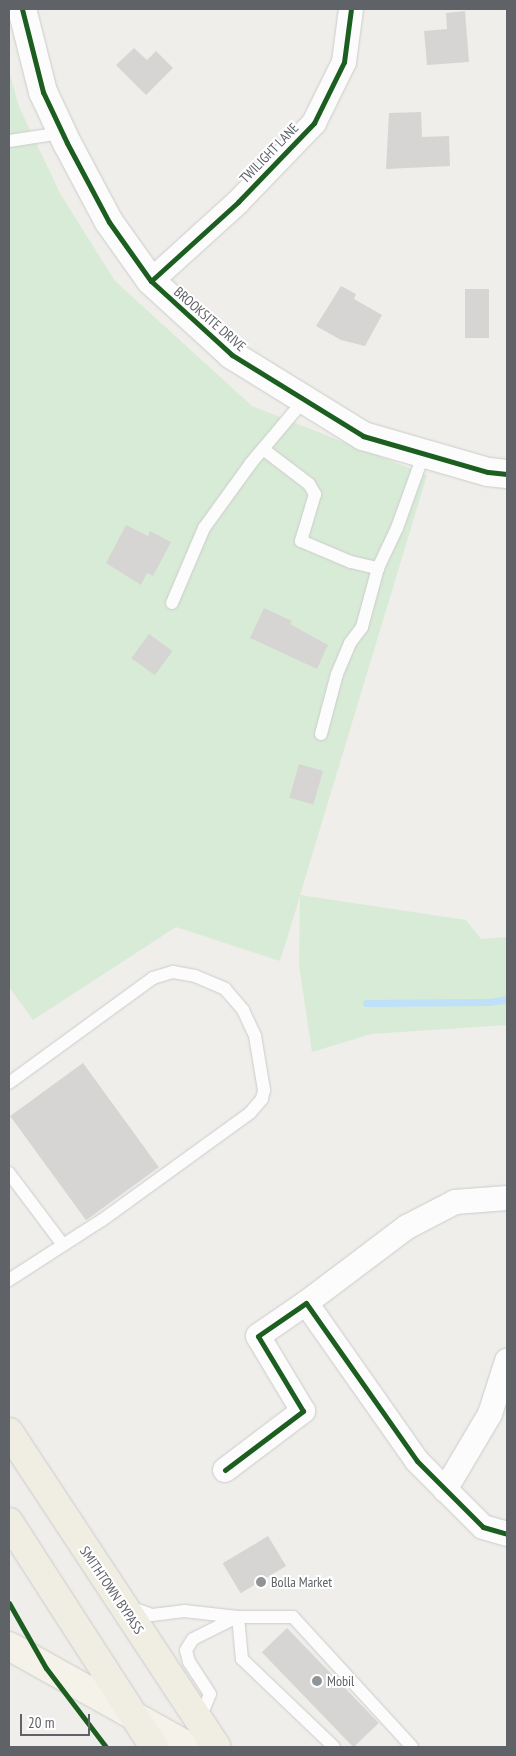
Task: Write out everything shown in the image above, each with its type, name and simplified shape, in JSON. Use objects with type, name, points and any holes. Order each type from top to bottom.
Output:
[{"type":"highway","name":"SMITHTOWN BYPASS","points":[[9,1432],[217,1747]]},
{"type":"highway","points":[[9,1522],[154,1747]]},
{"type":"main road","points":[[9,1646],[190,1747]]},
{"type":"street","name":"BROOKSITE DRIVE","points":[[22,9],[43,92],[62,133],[109,222],[151,281],[232,355],[363,436],[488,472],[507,474]]},
{"type":"street","name":"TWILIGHT LANE","points":[[151,281],[238,202],[314,123],[344,62],[351,9]]},
{"type":"street","points":[[225,1470],[303,1411],[258,1336],[407,1228],[455,1202],[507,1198]]},
{"type":"street","points":[[306,1303],[416,1461],[483,1527],[507,1534]]},
{"type":"street","points":[[445,1490],[490,1414],[507,1361]]},
{"type":"lane","points":[[9,140],[62,133]]},
{"type":"lane","points":[[172,603],[204,528],[263,449],[304,400]]},
{"type":"lane","points":[[263,449],[309,484],[315,494],[301,541],[351,562],[378,568]]},
{"type":"lane","points":[[321,734],[337,674],[350,643],[362,627],[378,568],[397,528],[424,453]]},
{"type":"lane","points":[[9,1083],[153,978],[174,972],[196,976],[225,989],[243,1010],[255,1036],[264,1090],[262,1099],[250,1113],[63,1245],[9,1280]]},
{"type":"lane","points":[[9,1173],[63,1245]]},
{"type":"lane","points":[[121,1604],[152,1615],[184,1611],[238,1617],[293,1617],[412,1747]]},
{"type":"lane","points":[[199,1720],[210,1694],[189,1662],[186,1650],[193,1639],[218,1624],[238,1617]]},
{"type":"lane","points":[[238,1617],[242,1659],[334,1747]]},
{"type":"green space","points":[[9,71],[19,107],[61,195],[115,281],[252,406],[427,475],[300,895],[466,920],[481,939],[507,937],[507,1025],[371,1034],[312,1052],[299,965],[300,896],[280,961],[176,927],[33,1020],[9,987]]},
{"type":"building","points":[[465,11],[469,62],[427,65],[424,31],[447,29],[446,13]]},
{"type":"building","points":[[134,48],[147,60],[156,51],[173,68],[146,95],[116,65]]},
{"type":"building","points":[[421,112],[422,137],[449,136],[450,166],[386,169],[389,113]]},
{"type":"building","points":[[341,286],[356,294],[354,299],[382,315],[365,346],[341,340],[316,326]]},
{"type":"building","points":[[465,289],[489,289],[489,338],[465,338]]},
{"type":"building","points":[[126,525],[148,536],[150,531],[171,542],[153,576],[147,573],[141,585],[106,563]]},
{"type":"building","points":[[264,608],[292,621],[290,624],[328,645],[317,669],[250,638]]},
{"type":"building","points":[[149,634],[172,651],[155,675],[131,658]]},
{"type":"building","points":[[299,764],[323,771],[313,805],[289,798]]},
{"type":"building","points":[[83,1063],[159,1167],[86,1220],[10,1116]]},
{"type":"building","points":[[268,1536],[286,1566],[241,1593],[223,1563]]},
{"type":"building","points":[[287,1628],[379,1723],[353,1747],[262,1652]]},
{"type":"waterway","points":[[366,1003],[490,1002],[507,999]]},
{"type":"cycle path","points":[[22,9],[43,92],[67,143],[109,222],[151,281],[232,355],[363,436],[488,472],[507,474]]},
{"type":"cycle path","points":[[151,281],[238,202],[314,123],[344,62],[351,9]]},
{"type":"cycle path","points":[[225,1470],[303,1411],[258,1336],[306,1303],[417,1461],[483,1527],[507,1534]]},
{"type":"cycle path","points":[[9,1603],[46,1668],[106,1747]]},
{"type":"place","name":"Bolla Market","points":[[261,1582]]},
{"type":"place","name":"Mobil","points":[[317,1681]]}]
